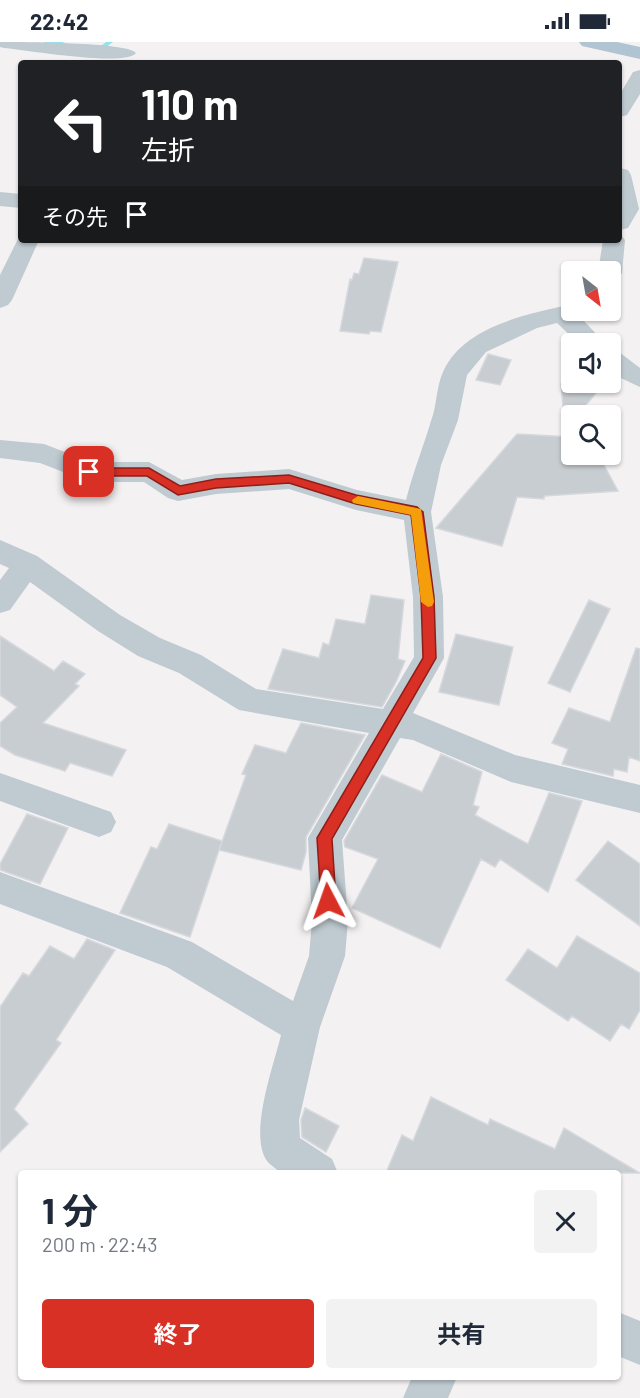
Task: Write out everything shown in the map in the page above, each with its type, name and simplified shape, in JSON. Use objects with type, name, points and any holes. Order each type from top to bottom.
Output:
[{"type":"main road","points":[[589,42],[640,53]]},
{"type":"street","points":[[4,42],[126,53]]},
{"type":"street","points":[[622,108],[640,76]]},
{"type":"street","points":[[0,199],[18,201]]},
{"type":"street","points":[[0,300],[26,243]]},
{"type":"street","points":[[611,261],[614,243]]},
{"type":"street","points":[[313,1170],[281,1147],[280,1120],[302,1027],[327,956],[330,921],[324,838],[429,658],[428,597],[417,512],[428,465],[445,420],[455,373],[477,346],[529,322],[561,314]]},
{"type":"street","points":[[621,367],[640,378]]},
{"type":"street","points":[[0,449],[44,454],[89,472],[149,472],[178,491],[216,484],[289,479],[356,500],[417,512]]},
{"type":"street","points":[[0,602],[13,557],[109,623],[149,647],[190,664],[250,701],[417,727],[511,768],[640,799]]},
{"type":"street","points":[[0,787],[99,822]]},
{"type":"street","points":[[0,888],[179,954],[302,1027]]},
{"type":"street","points":[[621,1334],[640,1344]]},
{"type":"street","points":[[425,1398],[434,1380]]},
{"type":"building","points":[[364,258],[398,262],[381,332],[370,331],[369,334],[340,331],[350,279],[352,280],[354,273],[359,274]]},
{"type":"building","points":[[488,354],[511,360],[500,385],[476,380]]},
{"type":"building","points":[[562,393],[596,393],[586,405],[563,405]]},
{"type":"building","points":[[517,434],[561,436],[561,465],[604,465],[618,491],[544,496],[544,499],[517,497],[502,546],[436,528]]},
{"type":"building","points":[[371,595],[404,600],[398,659],[405,661],[382,707],[268,689],[283,649],[319,658],[323,643],[329,645],[336,619],[365,624]]},
{"type":"building","points":[[589,600],[610,609],[570,692],[548,683]]},
{"type":"building","points":[[456,634],[513,647],[499,705],[439,692]]},
{"type":"building","points":[[0,636],[54,671],[63,661],[85,674],[75,684],[79,686],[43,723],[126,750],[112,776],[70,763],[65,771],[15,755],[0,746],[0,723],[17,707],[0,695]]},
{"type":"building","points":[[636,648],[640,649],[640,761],[629,757],[627,772],[614,769],[613,776],[562,764],[568,749],[552,743],[569,708],[610,722]]},
{"type":"building","points":[[301,723],[365,735],[306,837],[306,852],[301,870],[219,850],[246,775],[242,774],[255,745],[286,753]]},
{"type":"building","points":[[441,754],[482,772],[473,805],[479,807],[475,815],[528,844],[549,793],[582,801],[548,892],[500,859],[495,867],[481,859],[440,948],[352,908],[378,859],[345,847],[344,841],[382,775],[422,792]]},
{"type":"building","points":[[27,814],[68,828],[40,884],[0,870],[0,864]]},
{"type":"building","points":[[169,824],[222,841],[190,937],[120,913],[151,847],[157,849]]},
{"type":"building","points":[[608,841],[640,864],[640,926],[576,880]]},
{"type":"building","points":[[577,936],[640,973],[640,1010],[629,1029],[621,1024],[610,1041],[572,1016],[568,1021],[506,980],[528,949],[557,968]]},
{"type":"building","points":[[87,939],[115,950],[56,1040],[61,1043],[14,1109],[28,1124],[0,1152],[0,1007],[23,973],[29,976],[50,946],[74,959]]},
{"type":"building","points":[[431,1097],[488,1125],[490,1119],[555,1149],[564,1128],[640,1173],[621,1173],[621,1170],[387,1170],[402,1135],[413,1141]]},
{"type":"building","points":[[305,1108],[339,1126],[326,1152],[302,1137],[301,1120]]},
{"type":"waterway","points":[[46,42],[65,44]]},
{"type":"waterway","points":[[94,47],[102,48],[110,42]]},
{"type":"slow traffic","points":[[358,500],[417,512],[428,602]]},
{"type":"route","points":[[89,472],[149,472],[178,491],[216,484],[289,479],[356,500],[417,512],[428,597],[429,658],[324,838],[328,901]]}]
